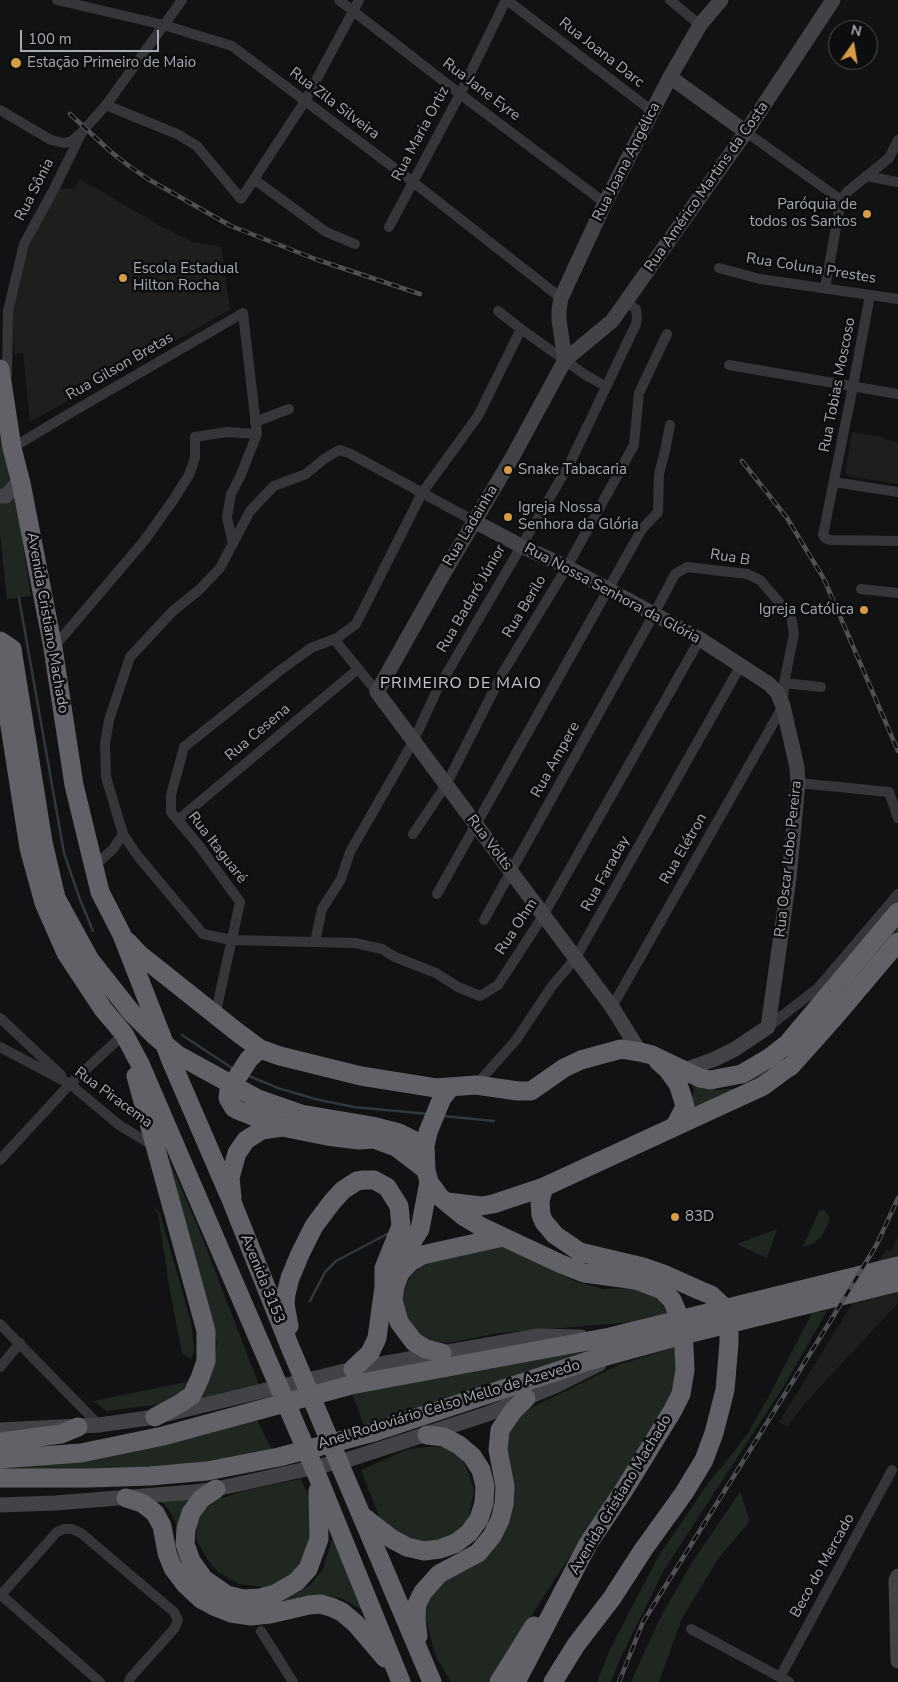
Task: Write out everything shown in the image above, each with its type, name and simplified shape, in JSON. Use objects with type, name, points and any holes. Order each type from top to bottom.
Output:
[{"type":"highway","name":"Avenida Cristiano Machado","points":[[0,369],[12,448],[53,648],[74,785],[96,868]]},
{"type":"highway","points":[[0,641],[12,649],[43,842],[56,898],[90,960],[131,1012],[156,1037],[178,1055],[258,1099],[301,1114],[427,1139]]},
{"type":"highway","points":[[0,662],[29,848],[44,903],[66,953],[103,1009],[126,1039],[206,1331],[206,1361],[192,1395],[155,1417]]},
{"type":"highway","name":"Avenida 3153","points":[[96,868],[100,892],[122,935],[172,1063],[432,1682]]},
{"type":"highway","points":[[122,935],[139,954],[215,1016],[260,1049],[280,1056],[361,1076],[436,1088],[476,1085],[531,1091],[564,1068],[581,1060],[621,1049],[646,1054],[700,1078],[710,1080],[742,1074],[769,1058],[787,1044],[898,912]]},
{"type":"highway","points":[[446,1202],[481,1206],[493,1204],[544,1187],[763,1086],[792,1066],[898,942]]},
{"type":"highway","name":"Avenida 3153","points":[[126,1039],[140,1064],[184,1162],[317,1475],[401,1681]]},
{"type":"highway","points":[[260,1049],[246,1063],[229,1090],[228,1098],[234,1108],[282,1128],[360,1140],[374,1139],[396,1147],[427,1176],[437,1193],[446,1202],[463,1216],[503,1237]]},
{"type":"highway","points":[[646,1054],[668,1070],[678,1084],[684,1107],[684,1121]]},
{"type":"highway","points":[[384,1287],[420,1229],[427,1176],[427,1139],[439,1104],[451,1087]]},
{"type":"highway","points":[[232,1202],[230,1178],[237,1153],[246,1140],[262,1130],[282,1128]]},
{"type":"highway","points":[[290,1347],[291,1334],[285,1304],[286,1294],[293,1270],[314,1226],[343,1190],[356,1181],[374,1180],[387,1187],[399,1206],[401,1226],[384,1268],[384,1287],[376,1338],[370,1353],[350,1375]]},
{"type":"highway","points":[[544,1187],[540,1201],[541,1215],[555,1236],[580,1252],[643,1267],[693,1287],[711,1295],[729,1312],[729,1343],[725,1390],[714,1433],[704,1460],[684,1493],[643,1550],[612,1598],[576,1645],[553,1682]]},
{"type":"highway","name":"Avenida Cristiano Machado","points":[[503,1237],[584,1273],[636,1280],[662,1290],[672,1300],[683,1326],[685,1370],[681,1394],[666,1423],[588,1544],[516,1682]]},
{"type":"highway","points":[[442,1353],[426,1349],[414,1342],[399,1322],[393,1300],[395,1286],[400,1273],[410,1262],[422,1255],[503,1237]]},
{"type":"highway","name":"Anel Rodoviário Celso Mello de Azevedo","points":[[0,1478],[90,1478],[160,1475],[283,1465],[376,1441],[579,1364],[629,1350],[648,1336],[898,1266]]},
{"type":"highway","name":"Anel Rodoviário Celso Mello de Azevedo","points":[[0,1459],[81,1452],[163,1436],[255,1402],[350,1375],[610,1337],[648,1336],[898,1282]]},
{"type":"highway","points":[[443,1682],[420,1652],[416,1619],[417,1604],[423,1592],[439,1574],[478,1553],[492,1536],[500,1520],[504,1504],[505,1486],[498,1450],[500,1430],[513,1411],[526,1398]]},
{"type":"highway","points":[[0,1442],[61,1434],[78,1427]]},
{"type":"highway","points":[[362,1516],[392,1540],[407,1547],[424,1551],[440,1549],[456,1543],[469,1533],[479,1519],[484,1503],[485,1486],[481,1470],[472,1456],[459,1445],[444,1437],[427,1435]]},
{"type":"highway","points":[[216,1489],[201,1499],[188,1521],[185,1537],[188,1553],[194,1566],[204,1579],[218,1590],[235,1598],[260,1598],[275,1594],[291,1586],[302,1576],[312,1560],[319,1539],[320,1527],[317,1475]]},
{"type":"highway","points":[[126,1498],[142,1503],[156,1513],[162,1526],[166,1548],[173,1568],[185,1584],[201,1599],[231,1613],[252,1616],[270,1614],[309,1604],[332,1607],[342,1612],[356,1624],[385,1658],[401,1681]]},
{"type":"highway","points":[[499,1682],[543,1614],[562,1577],[588,1544]]},
{"type":"street","name":"Rua Zila Silveira","points":[[57,0],[164,25],[232,46],[561,298]]},
{"type":"street","name":"Rua Sônia","points":[[0,110],[51,140],[64,143],[72,141],[106,105],[182,0]]},
{"type":"street","name":"Rua Jane Eyre","points":[[339,0],[460,94],[606,203]]},
{"type":"street","points":[[106,105],[177,134],[197,146],[241,199],[305,101],[359,0]]},
{"type":"street","name":"Rua Maria Ortiz","points":[[389,227],[460,94],[506,0]]},
{"type":"street","name":"Rua Joana Darc","points":[[506,0],[652,112]]},
{"type":"street","points":[[670,0],[700,25]]},
{"type":"street","name":"Rua Joana Angélica","points":[[565,360],[560,334],[559,310],[561,298],[606,203],[670,77],[700,25],[721,0]]},
{"type":"street","name":"Rua Américo Martins da Costa","points":[[565,360],[612,321],[746,132],[833,0]]},
{"type":"street","points":[[670,77],[841,200]]},
{"type":"street","name":"Rua Sônia","points":[[6,413],[8,311],[24,244],[82,132]]},
{"type":"street","points":[[51,140],[59,148],[64,158],[63,168]]},
{"type":"street","points":[[826,288],[841,200],[847,192],[889,158],[898,140]]},
{"type":"street","points":[[866,176],[898,182]]},
{"type":"street","points":[[255,180],[326,232],[355,244]]},
{"type":"street","name":"Rua Coluna Prestes","points":[[719,268],[760,278],[898,299]]},
{"type":"street","name":"Rua Tobias Moscoso","points":[[834,482],[854,386],[870,294]]},
{"type":"street","name":"Rua Badaró Júnior","points":[[315,942],[322,909],[341,878],[350,852],[413,742],[437,690],[570,463],[625,349],[637,319],[636,309],[626,302]]},
{"type":"street","points":[[498,311],[584,374],[606,386]]},
{"type":"street","name":"Rua Gilson Bretas","points":[[12,448],[243,313],[255,422]]},
{"type":"street","points":[[174,816],[171,794],[184,747],[311,648],[334,639],[356,624],[422,493],[478,416],[521,329]]},
{"type":"street","points":[[560,334],[567,340],[583,345]]},
{"type":"street","name":"Rua Berilo","points":[[413,834],[446,785],[502,674],[567,567],[634,445],[639,393],[667,334]]},
{"type":"street","name":"Rua Ladainha","points":[[377,692],[513,456],[565,360]]},
{"type":"street","points":[[729,365],[898,394]]},
{"type":"street","points":[[233,544],[227,517],[231,494],[240,477],[256,434],[255,422],[289,409]]},
{"type":"street","points":[[437,894],[642,529],[658,512],[659,474],[670,425]]},
{"type":"street","points":[[53,648],[144,541],[174,499],[189,475],[195,458],[195,436],[227,432],[256,434]]},
{"type":"street","name":"Rua Ohm","points":[[349,454],[338,450],[306,474],[274,486],[250,511],[220,568],[199,590],[173,611],[130,658],[109,720],[105,744],[106,776],[123,834],[137,855],[203,934],[230,940],[355,943],[382,949],[396,957],[436,973],[458,987],[480,996],[498,985],[543,916],[700,640]]},
{"type":"street","name":"Rua Nossa Senhora da Glória","points":[[349,454],[520,546],[567,567],[609,589],[700,640],[769,684],[777,692],[783,706]]},
{"type":"street","points":[[0,496],[6,496],[20,480]]},
{"type":"street","points":[[898,492],[834,482],[823,530],[825,538],[898,542]]},
{"type":"street","name":"Rua B","points":[[654,614],[675,574],[686,567],[748,574],[760,580],[791,616],[794,634]]},
{"type":"street","points":[[861,590],[898,594]]},
{"type":"street","name":"Rua Ampere","points":[[484,920],[654,614]]},
{"type":"street","name":"Rua Oscar Lobo Pereira","points":[[768,1027],[790,878],[798,783],[797,767],[783,706],[784,683],[794,634]]},
{"type":"street","name":"Rua Volts","points":[[334,639],[377,692],[646,1054]]},
{"type":"street","name":"Rua Faraday","points":[[476,1085],[516,1040],[552,986],[575,958],[741,665]]},
{"type":"street","name":"Rua Cesena","points":[[174,816],[358,669]]},
{"type":"street","points":[[784,683],[821,687]]},
{"type":"street","name":"Rua Elétron","points":[[612,1007],[783,706]]},
{"type":"street","points":[[798,783],[890,792],[898,818]]},
{"type":"street","name":"Rua Itaguaré","points":[[174,816],[200,847],[240,902],[230,940]]},
{"type":"street","points":[[96,868],[123,834]]},
{"type":"street","points":[[680,1068],[715,1059],[735,1049],[768,1027],[818,988],[898,894]]},
{"type":"street","points":[[215,1016],[230,940]]},
{"type":"street","points":[[0,1018],[70,1084]]},
{"type":"street","points":[[0,1160],[70,1084],[126,1039]]},
{"type":"street","name":"Rua Piracema","points":[[0,1047],[70,1084],[119,1125],[155,1146]]},
{"type":"street","points":[[710,1080],[735,1049]]},
{"type":"street","points":[[0,1324],[99,1425]]},
{"type":"street","name":"Anel Rodoviário Celso Mello de Azevedo","points":[[350,1375],[442,1353],[538,1336],[610,1337]]},
{"type":"street","points":[[0,1367],[20,1343]]},
{"type":"street","name":"Anel Rodoviário Celso Mello de Azevedo","points":[[376,1441],[427,1435],[487,1414],[557,1385],[629,1350]]},
{"type":"street","name":"Anel Rodoviário Celso Mello de Azevedo","points":[[0,1430],[99,1425],[255,1402]]},
{"type":"street","name":"Anel Rodoviário Celso Mello de Azevedo","points":[[0,1504],[37,1504],[126,1498],[216,1489],[283,1465]]},
{"type":"street","name":"Beco do Mercado","points":[[784,1679],[892,1470]]},
{"type":"street","points":[[100,1682],[0,1595],[57,1532],[64,1529],[72,1529],[80,1533],[174,1612],[178,1620],[174,1629],[131,1677],[129,1682]]},
{"type":"street","points":[[897,1578],[898,1661]]},
{"type":"street","points":[[691,1629],[784,1679]]},
{"type":"street","points":[[261,1631],[293,1682]]},
{"type":"shaded area","name":"Escola Estadual Hilton Rocha","points":[[80,179],[159,225],[193,242],[221,247],[230,310],[30,422],[23,353],[14,354],[11,311],[29,246],[58,188],[73,189]]},
{"type":"shaded area","points":[[0,428],[11,484],[2,488],[0,488]]},
{"type":"shaded area","points":[[852,432],[884,437],[884,439],[898,442],[898,484],[847,476],[845,473]]},
{"type":"shaded area","points":[[14,499],[31,596],[7,599],[0,534],[0,502]]},
{"type":"shaded area","points":[[898,922],[898,932],[784,1065],[735,1094],[690,1109],[694,1090],[691,1079],[717,1090],[740,1088],[775,1064]]},
{"type":"shaded area","points":[[167,1155],[200,1232],[259,1385],[190,1406],[201,1395],[213,1371],[217,1342]]},
{"type":"shaded area","points":[[153,1205],[160,1213],[191,1322],[194,1350],[191,1359],[182,1353],[158,1214]]},
{"type":"shaded area","points":[[823,1209],[829,1216],[829,1222],[822,1236],[812,1244],[803,1247],[819,1211]]},
{"type":"shaded area","points":[[777,1229],[767,1258],[737,1244]]},
{"type":"shaded area","points":[[898,1236],[898,1303],[807,1401],[787,1427],[779,1422],[886,1249],[891,1251]]},
{"type":"shaded area","points":[[505,1243],[530,1252],[547,1268],[577,1282],[604,1289],[634,1288],[651,1292],[661,1301],[668,1315],[647,1321],[498,1333],[449,1343],[428,1341],[412,1330],[403,1310],[403,1291],[411,1276],[426,1261]]},
{"type":"shaded area","points":[[827,1311],[784,1386],[664,1570],[621,1657],[611,1682],[597,1682],[610,1649],[658,1557],[708,1483],[748,1433],[812,1313]]},
{"type":"shaded area","points":[[618,1346],[365,1428],[352,1394],[581,1352]]},
{"type":"shaded area","points":[[677,1347],[675,1385],[665,1411],[488,1682],[451,1682],[435,1655],[426,1619],[428,1596],[444,1580],[467,1570],[487,1557],[502,1536],[506,1443],[510,1427],[518,1414],[621,1364]]},
{"type":"shaded area","points":[[187,1382],[181,1392],[162,1404],[107,1411],[93,1401]]},
{"type":"shaded area","points":[[257,1420],[273,1452],[166,1468],[85,1471],[5,1468],[58,1464],[124,1453],[195,1437]]},
{"type":"shaded area","points":[[442,1447],[460,1456],[467,1469],[474,1490],[469,1517],[460,1532],[444,1542],[419,1542],[384,1529],[361,1470],[408,1449]]},
{"type":"shaded area","points":[[301,1479],[317,1514],[316,1553],[283,1582],[264,1587],[239,1584],[218,1572],[207,1559],[196,1539],[197,1522],[206,1508],[219,1499],[247,1490]]},
{"type":"shaded area","points":[[740,1492],[750,1521],[718,1559],[682,1618],[659,1682],[631,1682],[660,1618],[693,1561]]},
{"type":"shaded area","points":[[195,1499],[184,1520],[181,1533],[182,1546],[192,1569],[204,1584],[220,1596],[240,1602],[259,1604],[276,1603],[293,1595],[310,1585],[323,1569],[332,1539],[366,1612],[341,1598],[320,1595],[301,1597],[274,1607],[257,1608],[237,1606],[218,1599],[198,1585],[186,1566],[179,1544],[176,1523],[170,1511],[161,1501]]},
{"type":"waterway","points":[[19,598],[64,853],[93,931]]},
{"type":"waterway","points":[[182,1035],[232,1068]]},
{"type":"waterway","points":[[249,1076],[278,1088],[315,1099],[354,1107],[428,1114]]},
{"type":"waterway","points":[[443,1116],[494,1121]]},
{"type":"waterway","points":[[310,1301],[325,1272],[336,1261],[389,1233]]},
{"type":"railway","points":[[70,114],[129,166],[148,179],[231,226],[315,259],[420,294]]},
{"type":"railway","points":[[742,461],[787,518],[824,579],[898,751]]},
{"type":"railway","points":[[619,1682],[643,1622],[877,1244],[898,1198]]},
{"type":"place","name":"Estação Primeiro de Maio","points":[[16,63]]},
{"type":"place","name":"Paróquia de todos os Santos","points":[[867,214]]},
{"type":"place","name":"Escola Estadual Hilton Rocha","points":[[123,278]]},
{"type":"place","name":"Snake Tabacaria","points":[[508,470]]},
{"type":"place","name":"Igreja Nossa Senhora da Glória","points":[[508,517]]},
{"type":"place","name":"Igreja Católica","points":[[864,610]]},
{"type":"place","name":"83D","points":[[675,1217]]},
{"type":"district","name":"PRIMEIRO DE MAIO","points":[[461,684]]}]
